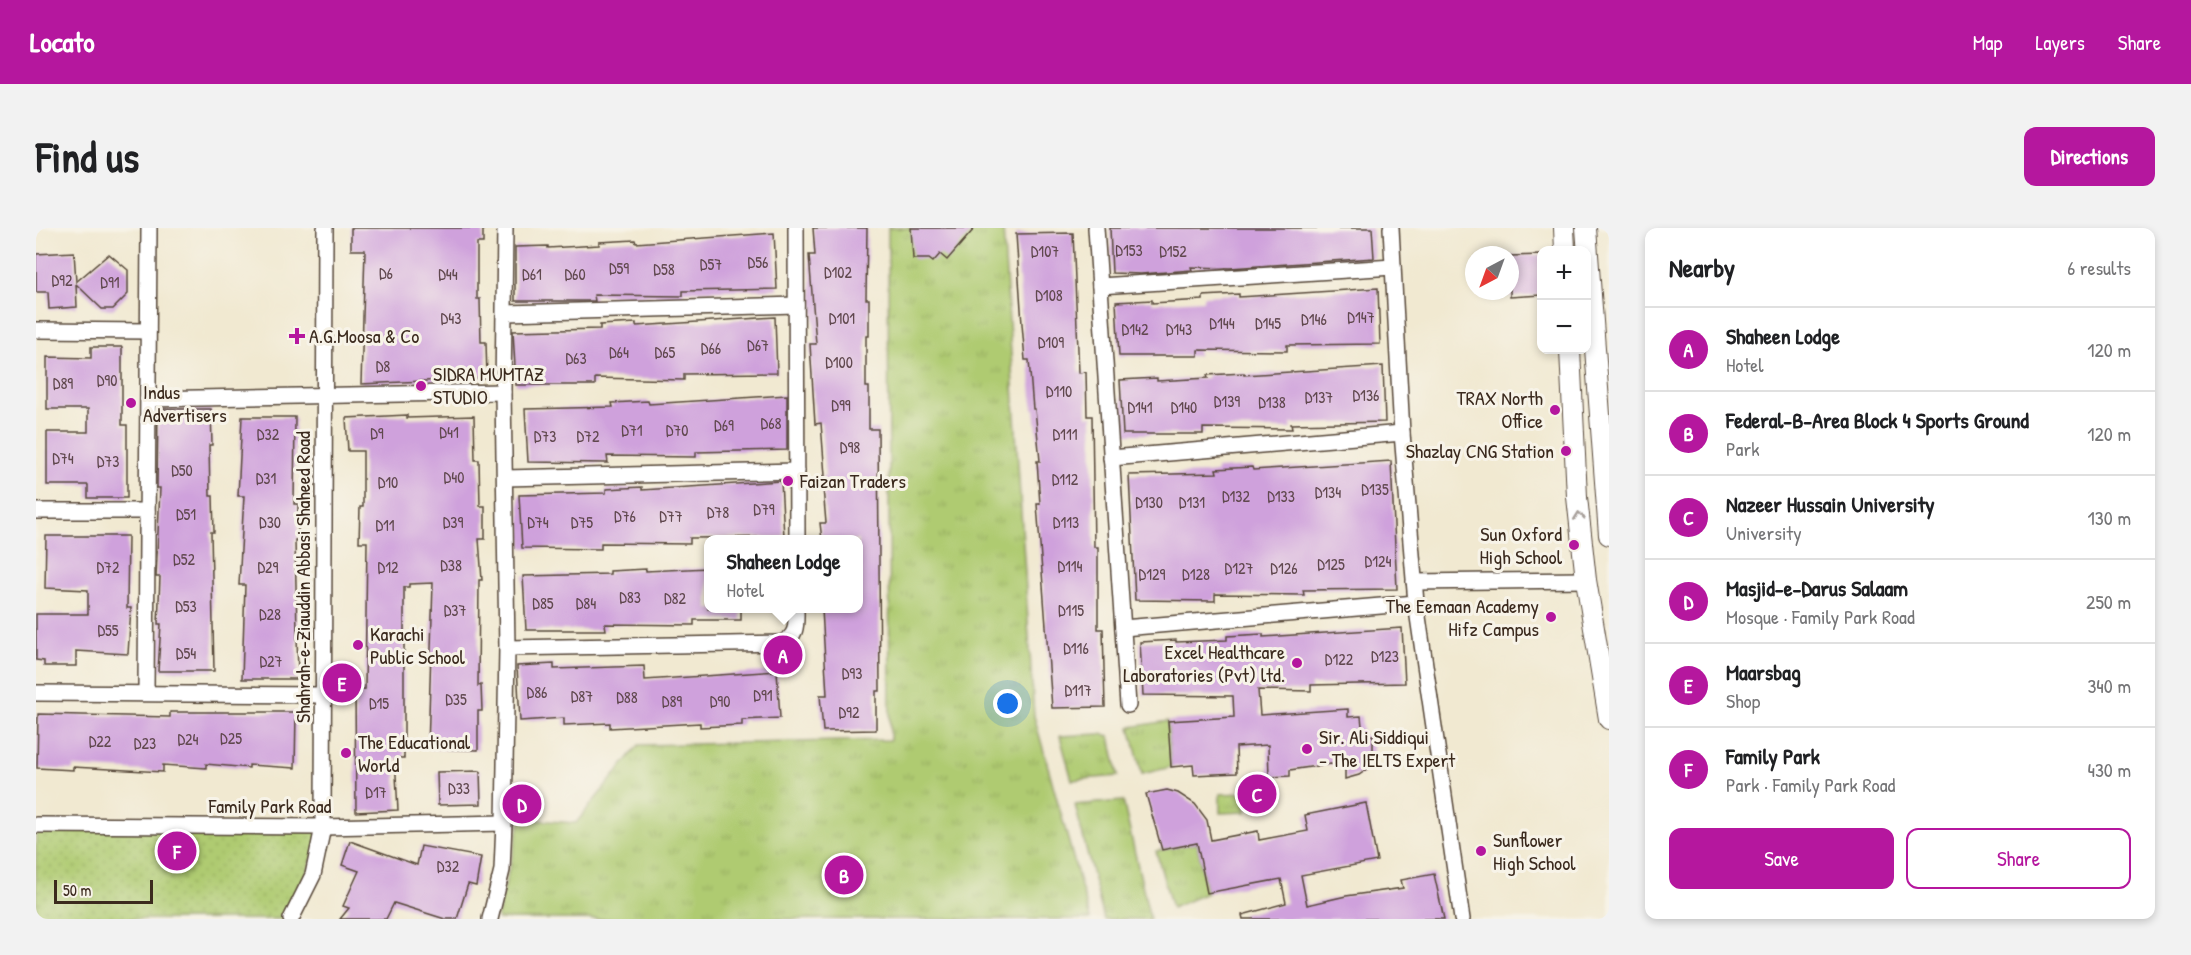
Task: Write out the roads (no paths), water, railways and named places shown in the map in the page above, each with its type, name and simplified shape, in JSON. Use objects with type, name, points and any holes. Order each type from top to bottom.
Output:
[{"type":"main road","points":[[1564,228],[1565,246]]},
{"type":"main road","points":[[1586,228],[1602,351],[1609,535]]},
{"type":"main road","points":[[1570,354],[1577,497],[1586,580],[1609,719]]},
{"type":"street","points":[[146,693],[149,228]]},
{"type":"street","name":"Shahrah-e-Ziauddin Abbasi Shaheed Road","points":[[291,919],[313,875],[323,827],[325,228]]},
{"type":"street","points":[[490,919],[502,870],[504,823],[507,648],[503,392],[506,313],[505,228]]},
{"type":"street","points":[[796,228],[797,535]]},
{"type":"street","points":[[1096,228],[1128,705]]},
{"type":"street","points":[[1391,228],[1402,433],[1416,603],[1462,919]]},
{"type":"street","points":[[1100,286],[1393,267]]},
{"type":"street","points":[[506,313],[796,305]]},
{"type":"street","points":[[36,330],[148,331]]},
{"type":"street","points":[[148,399],[503,392]]},
{"type":"street","points":[[1111,458],[1402,433]]},
{"type":"street","points":[[505,478],[797,471]]},
{"type":"street","points":[[36,511],[147,511]]},
{"type":"street","points":[[1414,582],[1586,580]]},
{"type":"street","points":[[1123,628],[1416,603]]},
{"type":"street","points":[[507,648],[782,644],[796,631],[796,613]]},
{"type":"street","points":[[36,693],[323,695]]},
{"type":"street","name":"Family Park Road","points":[[36,825],[323,827],[504,823]]},
{"type":"place","name":"A.G.Moosa & Co","points":[[297,336]]},
{"type":"place","name":"SIDRA MUMTAZ STUDIO","points":[[421,386]]},
{"type":"place","name":"Indus Advertisers","points":[[131,403]]},
{"type":"place","name":"TRAX North Office","points":[[1555,410]]},
{"type":"place","name":"Shazlay CNG Station","points":[[1566,451]]},
{"type":"place","name":"Faizan Traders","points":[[788,481]]},
{"type":"place","name":"Sun Oxford High School","points":[[1574,545]]},
{"type":"place","name":"The Eemaan Academy Hifz Campus","points":[[1551,617]]},
{"type":"place","name":"Karachi Public School","points":[[358,645]]},
{"type":"place","name":"Shaheen Lodge","points":[[783,655]]},
{"type":"place","name":"Excel Healthcare Laboratories (Pvt) ltd.","points":[[1297,663]]},
{"type":"place","name":"Maarsbag","points":[[342,683]]},
{"type":"place","name":"Sir. Ali Siddiqui - The IELTS Expert","points":[[1307,749]]},
{"type":"place","name":"The Educational World","points":[[346,753]]},
{"type":"place","name":"Nazeer Hussain University","points":[[1257,794]]},
{"type":"place","name":"Masjid-e-Darus Salaam","points":[[522,804]]},
{"type":"place","name":"Family Park","points":[[177,851]]},
{"type":"place","name":"Sunflower High School","points":[[1481,851]]},
{"type":"place","name":"Federal-B-Area Block 4 Sports Ground","points":[[844,875]]}]
